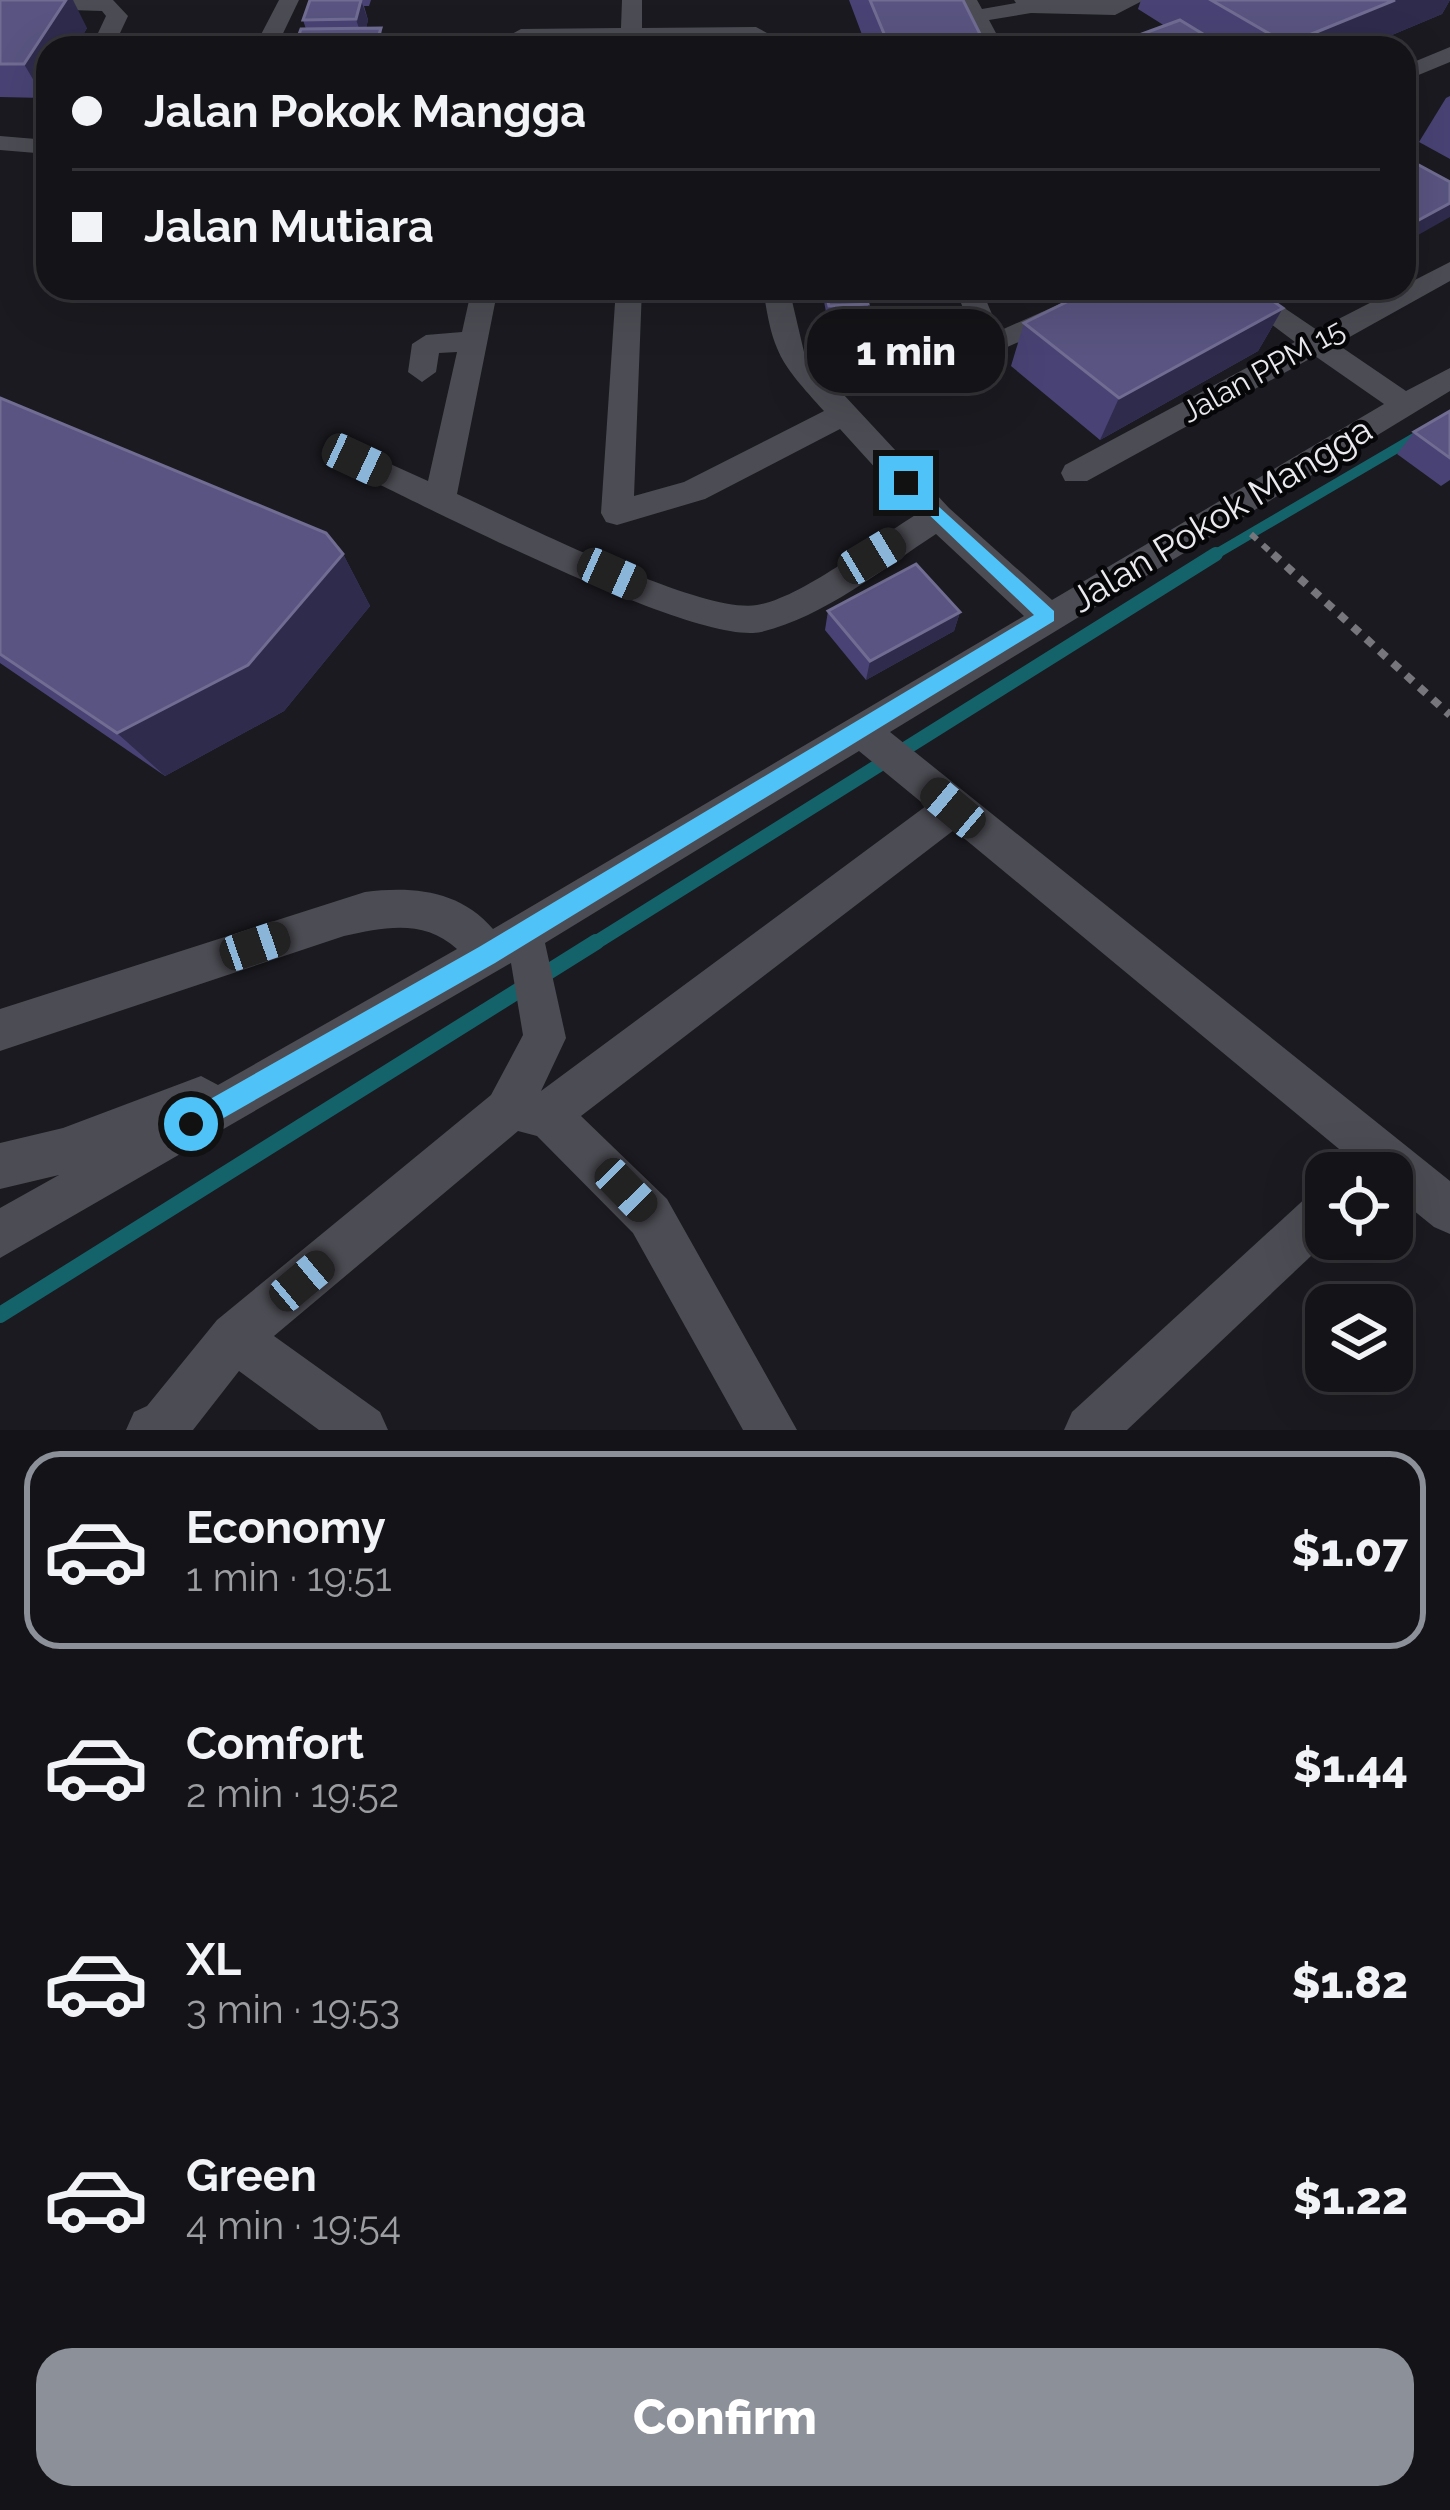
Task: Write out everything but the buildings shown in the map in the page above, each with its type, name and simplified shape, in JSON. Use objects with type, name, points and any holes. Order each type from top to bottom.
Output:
[{"type":"street","points":[[271,36],[289,0]]},
{"type":"street","points":[[631,36],[632,0]]},
{"type":"street","points":[[986,36],[971,8],[1028,3],[1115,9],[1133,0]]},
{"type":"street","points":[[13,5],[40,1],[108,5],[117,16],[108,36]]},
{"type":"street","points":[[700,36],[755,32]]},
{"type":"street","points":[[521,34],[552,36]]},
{"type":"street","points":[[1416,69],[1450,54]]},
{"type":"street","points":[[0,143],[36,146]]},
{"type":"street","name":"Jalan PPM 15","points":[[1416,288],[1450,270]]},
{"type":"street","points":[[440,500],[483,300]]},
{"type":"street","points":[[612,574],[628,300]]},
{"type":"street","points":[[778,300],[784,341],[792,357],[938,517],[1047,616]]},
{"type":"street","points":[[972,300],[986,336],[1001,343],[1093,300]]},
{"type":"street","points":[[1255,300],[1406,405]]},
{"type":"street","name":"Jalan PPM 15","points":[[1076,473],[1395,300]]},
{"type":"street","points":[[422,372],[427,344],[476,341]]},
{"type":"street","name":"Jalan Pokok Mangga","points":[[0,1234],[305,1057],[884,750],[1047,616],[1450,377]]},
{"type":"street","points":[[617,513],[694,491],[842,415]]},
{"type":"street","points":[[357,460],[703,614],[751,621],[772,616],[938,517]]},
{"type":"street","points":[[884,750],[1359,1152]]},
{"type":"street","points":[[160,1429],[234,1337],[527,1113],[953,808]]},
{"type":"street","points":[[0,1030],[344,916],[379,908],[418,907],[444,914],[513,949],[538,1006],[545,1038],[527,1113]]},
{"type":"street","points":[[0,1166],[63,1151],[305,1057]]},
{"type":"street","points":[[527,1113],[650,1216],[771,1430]]},
{"type":"street","points":[[1413,1189],[1450,1211]]},
{"type":"street","points":[[1090,1430],[1305,1230]]},
{"type":"street","points":[[234,1337],[362,1430]]},
{"type":"path","points":[[1261,543],[1450,715]]},
{"type":"waterway","points":[[1214,555],[1450,417]]},
{"type":"waterway","points":[[592,945],[1214,555]]},
{"type":"waterway","points":[[0,1315],[596,942]]},
{"type":"route","points":[[191,1124],[487,955],[1047,616],[906,483]]}]
